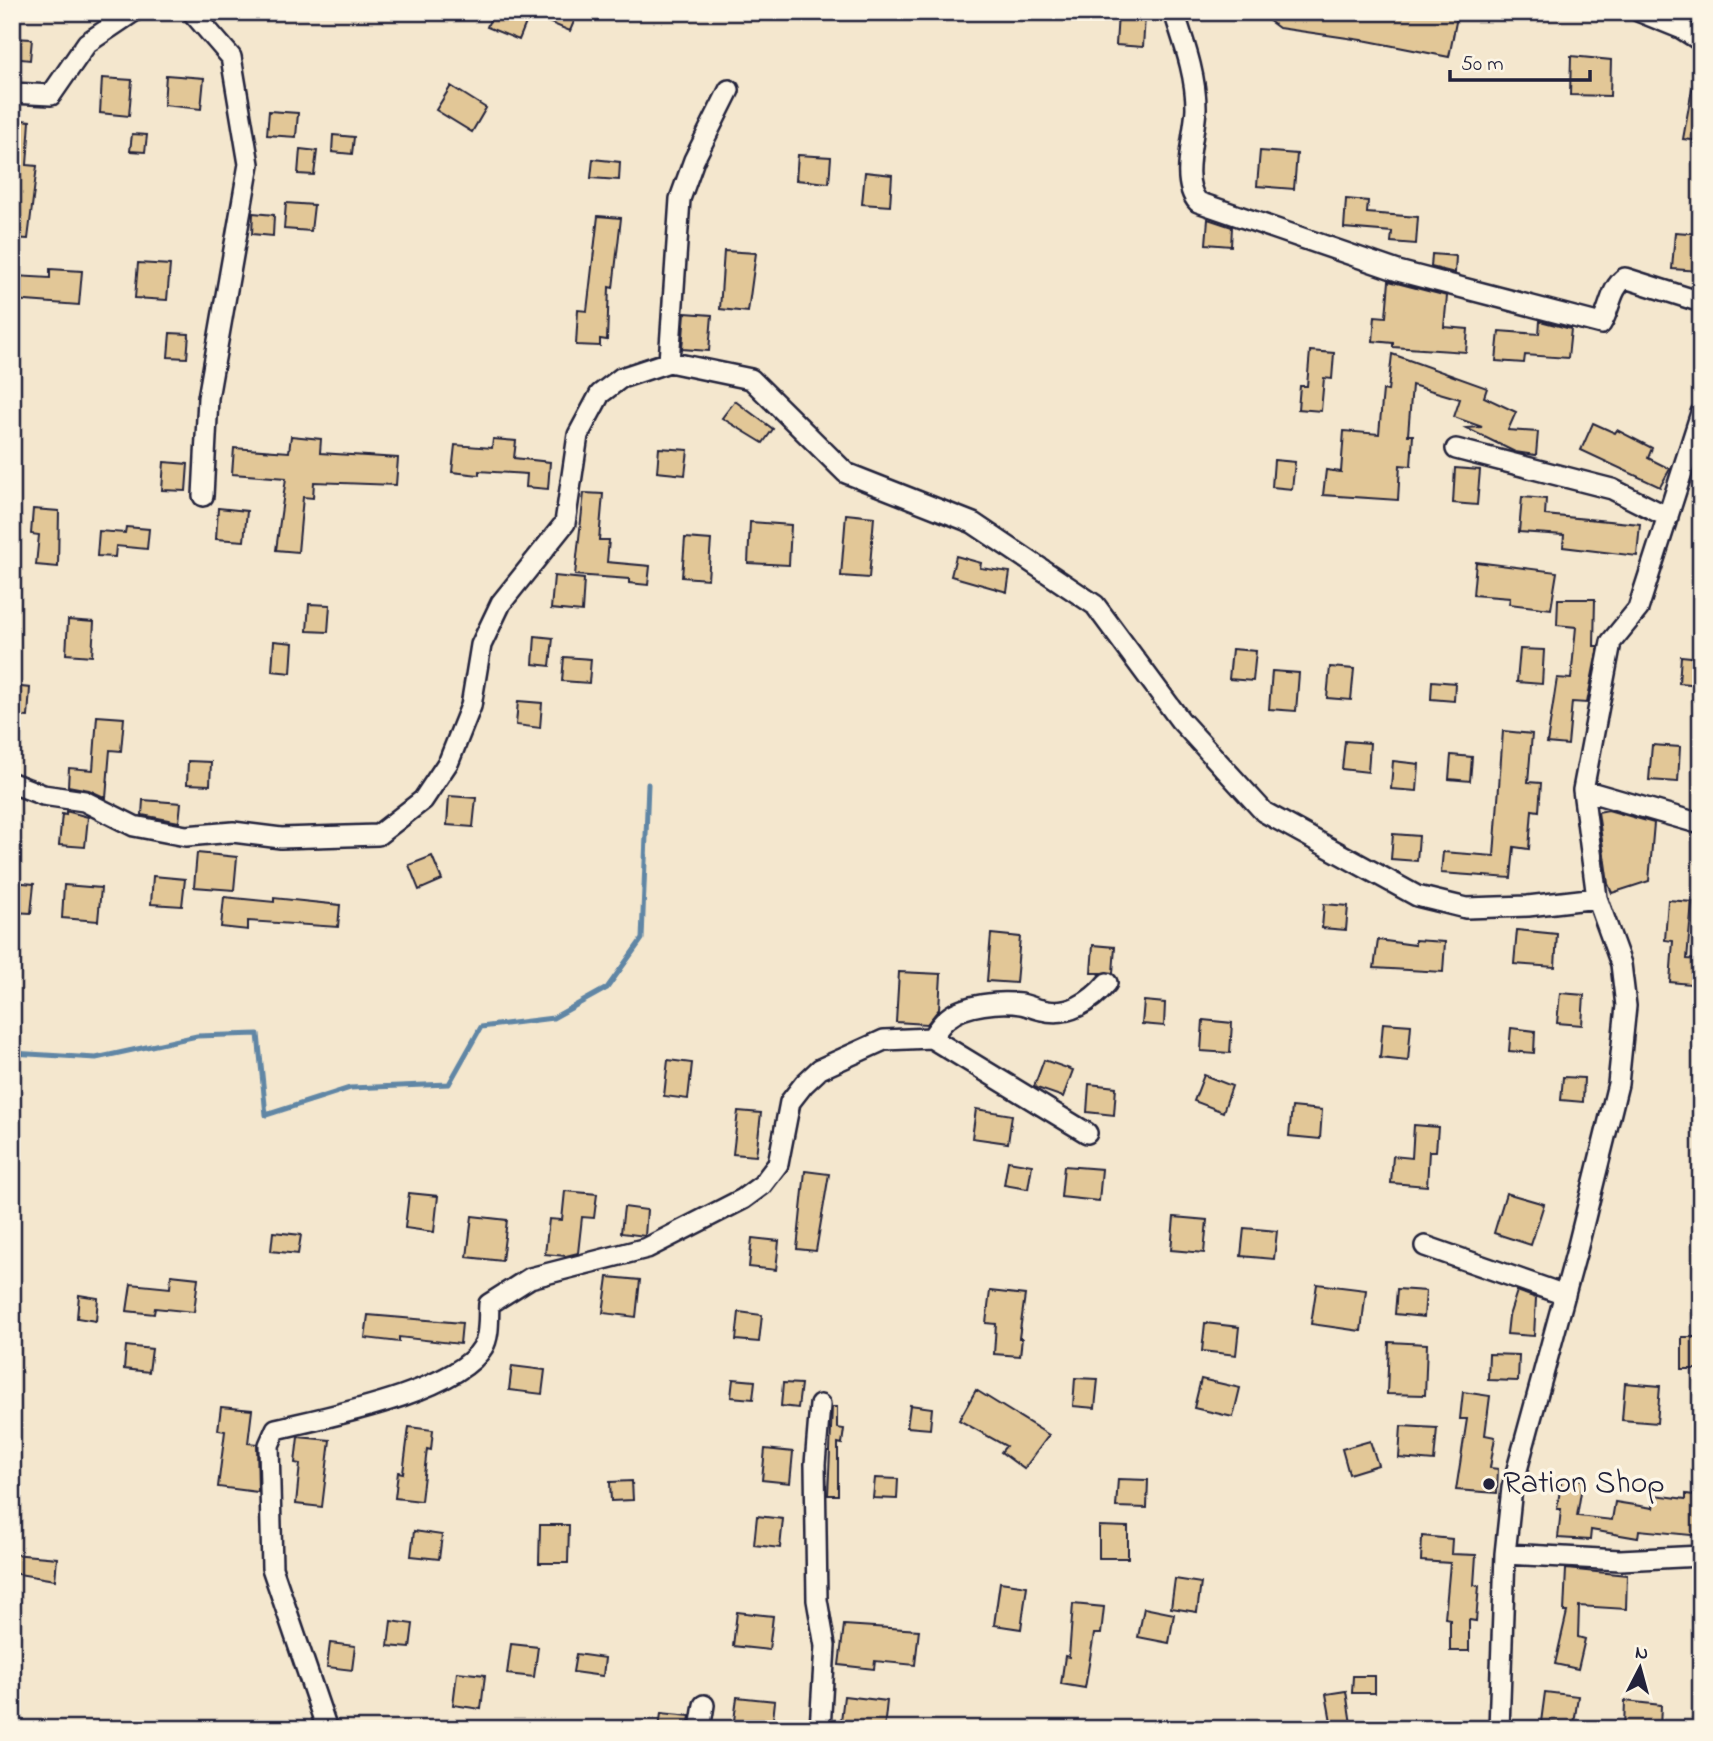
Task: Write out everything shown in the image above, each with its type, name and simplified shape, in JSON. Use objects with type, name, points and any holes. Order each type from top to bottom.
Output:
[{"type":"street","points":[[12,93],[51,95],[87,43],[133,12]]},
{"type":"street","points":[[192,12],[231,57],[249,164],[208,398],[203,496]]},
{"type":"street","points":[[1174,12],[1193,77],[1195,131],[1187,183],[1189,192],[1198,202],[1398,271],[1555,310],[1591,324],[1601,324],[1616,285],[1625,278],[1701,302]]},
{"type":"street","points":[[1640,12],[1682,29],[1701,41]]},
{"type":"street","points":[[669,362],[680,199],[694,160],[729,90]]},
{"type":"street","points":[[12,783],[43,795],[84,801],[134,826],[186,836],[233,832],[281,838],[378,835],[423,800],[449,761],[471,706],[481,645],[501,603],[565,523],[578,435],[600,394],[621,378],[669,362],[751,379],[846,473],[973,523],[1095,605],[1180,720],[1264,812],[1417,896],[1466,908],[1528,906],[1597,898]]},
{"type":"street","points":[[1499,1729],[1505,1554],[1512,1488],[1565,1295],[1618,1084],[1626,1006],[1621,964],[1597,898],[1583,789],[1611,642],[1638,609],[1701,413]]},
{"type":"street","points":[[1456,449],[1612,489],[1668,517]]},
{"type":"street","points":[[1583,789],[1701,824]]},
{"type":"street","points":[[931,1038],[948,1017],[959,1011],[982,1005],[1020,1004],[1045,1012],[1079,1008],[1096,997],[1107,983]]},
{"type":"street","points":[[327,1729],[272,1568],[269,1445],[276,1429],[392,1400],[470,1365],[485,1345],[489,1304],[530,1278],[647,1248],[695,1226],[762,1185],[778,1164],[790,1102],[820,1069],[884,1040],[931,1038],[1087,1133]]},
{"type":"street","points":[[1425,1246],[1565,1295]]},
{"type":"street","points":[[820,1405],[815,1464],[817,1600],[825,1646],[820,1729]]},
{"type":"street","points":[[1505,1554],[1544,1553],[1620,1560],[1701,1556]]},
{"type":"street","points":[[700,1729],[704,1704]]},
{"type":"building","points":[[493,12],[512,12],[528,18],[519,40],[487,27]]},
{"type":"building","points":[[524,12],[578,12],[570,31]]},
{"type":"building","points":[[1257,12],[1458,12],[1449,57],[1368,41],[1279,28]]},
{"type":"building","points":[[1118,14],[1145,16],[1143,47],[1116,45]]},
{"type":"building","points":[[12,38],[32,39],[30,60],[12,58]]},
{"type":"building","points":[[1571,56],[1611,60],[1610,96],[1570,95]]},
{"type":"building","points":[[166,75],[204,78],[201,109],[164,105]]},
{"type":"building","points":[[102,78],[132,80],[129,116],[100,113]]},
{"type":"building","points":[[451,86],[486,108],[472,132],[436,110]]},
{"type":"building","points":[[1692,89],[1701,90],[1701,141],[1683,139]]},
{"type":"building","points":[[269,111],[298,113],[296,137],[267,135]]},
{"type":"building","points":[[12,119],[30,121],[27,165],[37,166],[28,239],[12,238]]},
{"type":"building","points":[[132,134],[147,135],[145,152],[130,151]]},
{"type":"building","points":[[333,135],[354,137],[352,154],[332,152]]},
{"type":"building","points":[[300,149],[317,151],[314,175],[298,174]]},
{"type":"building","points":[[1260,151],[1297,154],[1294,189],[1257,186]]},
{"type":"building","points":[[798,155],[831,157],[829,183],[796,180]]},
{"type":"building","points":[[593,159],[620,162],[619,180],[591,178]]},
{"type":"building","points":[[865,172],[892,175],[890,206],[862,204]]},
{"type":"building","points":[[1346,199],[1368,201],[1367,213],[1418,217],[1416,244],[1391,242],[1392,232],[1344,228]]},
{"type":"building","points":[[286,203],[314,205],[311,231],[284,229]]},
{"type":"building","points":[[253,213],[274,215],[273,236],[252,234]]},
{"type":"building","points":[[598,216],[621,218],[613,288],[609,287],[607,340],[600,339],[600,346],[576,345],[578,310],[587,311]]},
{"type":"building","points":[[1208,219],[1232,227],[1231,246],[1206,244]]},
{"type":"building","points":[[1675,232],[1701,234],[1700,271],[1672,269]]},
{"type":"building","points":[[724,251],[756,253],[748,312],[720,309]]},
{"type":"building","points":[[1432,254],[1456,256],[1455,273],[1431,267]]},
{"type":"building","points":[[138,263],[170,265],[167,300],[135,298]]},
{"type":"building","points":[[50,269],[82,271],[79,305],[13,300],[15,276],[50,278]]},
{"type":"building","points":[[1389,281],[1447,296],[1444,327],[1468,329],[1466,352],[1393,347],[1393,343],[1373,341],[1375,316],[1386,317]]},
{"type":"building","points":[[685,313],[712,315],[709,351],[682,349]]},
{"type":"building","points":[[1540,321],[1571,329],[1568,358],[1525,355],[1524,363],[1496,361],[1499,331],[1539,334]]},
{"type":"building","points":[[170,333],[189,334],[187,358],[168,357]]},
{"type":"building","points":[[1310,351],[1334,353],[1332,379],[1324,378],[1321,411],[1298,409],[1300,386],[1307,386]]},
{"type":"building","points":[[1392,354],[1487,388],[1484,397],[1516,412],[1508,430],[1538,432],[1536,455],[1515,452],[1466,428],[1482,427],[1454,417],[1460,399],[1412,385],[1408,435],[1413,435],[1411,466],[1400,465],[1398,500],[1323,495],[1326,470],[1341,472],[1344,431],[1379,434],[1383,390],[1388,391]]},
{"type":"building","points":[[735,401],[773,429],[763,443],[722,418]]},
{"type":"building","points":[[1593,423],[1615,433],[1617,430],[1652,448],[1648,458],[1670,469],[1660,487],[1581,450]]},
{"type":"building","points":[[291,436],[321,439],[320,453],[398,458],[396,485],[314,482],[313,498],[303,497],[298,552],[276,550],[286,478],[232,474],[234,448],[289,452]]},
{"type":"building","points":[[493,439],[516,441],[514,458],[550,462],[548,489],[526,487],[527,474],[479,471],[479,475],[452,472],[455,445],[492,448]]},
{"type":"building","points":[[659,448],[688,450],[685,475],[657,472]]},
{"type":"building","points":[[1274,460],[1295,462],[1292,489],[1272,487]]},
{"type":"building","points":[[164,462],[188,464],[186,491],[162,490]]},
{"type":"building","points":[[1455,468],[1480,470],[1477,505],[1453,503]]},
{"type":"building","points":[[584,493],[603,494],[599,540],[609,540],[607,562],[650,566],[648,585],[629,583],[629,579],[575,575]]},
{"type":"building","points":[[1522,497],[1546,499],[1545,515],[1640,524],[1637,556],[1563,547],[1564,535],[1519,532]]},
{"type":"building","points":[[218,508],[247,511],[244,541],[216,539]]},
{"type":"building","points":[[33,509],[59,511],[58,567],[36,565],[39,535],[31,534]]},
{"type":"building","points":[[846,514],[874,517],[869,578],[841,576]]},
{"type":"building","points":[[750,522],[791,525],[789,565],[748,563]]},
{"type":"building","points":[[126,527],[149,529],[147,549],[116,546],[115,557],[97,556],[99,531],[125,533]]},
{"type":"building","points":[[685,538],[711,540],[708,579],[682,577]]},
{"type":"building","points":[[956,556],[981,563],[980,568],[1010,572],[1007,592],[951,576]]},
{"type":"building","points":[[1476,562],[1557,572],[1551,609],[1509,604],[1510,598],[1473,595]]},
{"type":"building","points":[[554,576],[584,579],[582,612],[551,609]]},
{"type":"building","points":[[1558,599],[1595,599],[1594,646],[1598,646],[1587,703],[1572,702],[1568,745],[1547,743],[1557,678],[1571,679],[1576,627],[1557,625]]},
{"type":"building","points":[[309,604],[330,605],[328,632],[307,631]]},
{"type":"building","points":[[68,620],[94,622],[92,656],[66,654]]},
{"type":"building","points":[[535,636],[553,638],[550,666],[533,664]]},
{"type":"building","points":[[274,641],[293,643],[291,673],[272,671]]},
{"type":"building","points":[[1232,649],[1256,651],[1253,681],[1229,679]]},
{"type":"building","points":[[1520,649],[1544,650],[1542,684],[1517,682]]},
{"type":"building","points":[[1681,656],[1701,658],[1701,685],[1679,683]]},
{"type":"building","points":[[564,657],[591,659],[589,683],[562,681]]},
{"type":"building","points":[[1330,667],[1354,669],[1351,700],[1327,698]]},
{"type":"building","points":[[1272,671],[1299,673],[1296,711],[1269,709]]},
{"type":"building","points":[[1432,681],[1455,683],[1454,701],[1431,699]]},
{"type":"building","points":[[12,686],[30,688],[28,717],[12,716]]},
{"type":"building","points":[[518,701],[542,703],[540,728],[516,725]]},
{"type":"building","points":[[97,716],[124,718],[121,751],[110,750],[106,798],[89,790],[68,786],[69,768],[93,770]]},
{"type":"building","points":[[1503,731],[1532,734],[1528,782],[1541,783],[1539,811],[1532,810],[1529,849],[1514,847],[1511,878],[1441,873],[1443,852],[1494,856]]},
{"type":"building","points":[[1345,741],[1370,743],[1368,772],[1342,769]]},
{"type":"building","points":[[1652,745],[1680,747],[1678,782],[1649,780]]},
{"type":"building","points":[[1451,755],[1472,757],[1470,781],[1449,779]]},
{"type":"building","points":[[188,761],[211,762],[210,785],[187,784]]},
{"type":"building","points":[[1393,761],[1419,764],[1417,791],[1391,789]]},
{"type":"building","points":[[449,796],[476,798],[473,827],[447,825]]},
{"type":"building","points":[[143,800],[181,803],[179,822],[142,815]]},
{"type":"building","points":[[1608,810],[1654,823],[1649,881],[1612,893],[1608,884],[1598,812]]},
{"type":"building","points":[[66,811],[88,817],[85,847],[59,845],[62,814],[66,815]]},
{"type":"building","points":[[1393,834],[1419,836],[1417,861],[1391,859]]},
{"type":"building","points":[[197,853],[237,857],[234,890],[194,887]]},
{"type":"building","points":[[432,856],[442,880],[419,890],[409,865]]},
{"type":"building","points":[[153,876],[185,879],[182,906],[151,904]]},
{"type":"building","points":[[12,882],[34,884],[31,913],[12,912]]},
{"type":"building","points":[[64,885],[101,888],[98,921],[62,918]]},
{"type":"building","points":[[224,897],[274,902],[274,898],[340,905],[338,927],[248,921],[248,930],[221,927]]},
{"type":"building","points":[[1668,900],[1692,902],[1687,959],[1701,960],[1701,985],[1670,982],[1673,941],[1665,940]]},
{"type":"building","points":[[1324,904],[1348,906],[1346,930],[1322,928]]},
{"type":"building","points":[[1517,930],[1557,934],[1555,967],[1514,964]]},
{"type":"building","points":[[991,934],[1020,937],[1016,983],[987,981]]},
{"type":"building","points":[[1378,940],[1415,945],[1415,940],[1445,942],[1443,972],[1374,968]]},
{"type":"building","points":[[1093,945],[1115,947],[1113,973],[1091,973]]},
{"type":"building","points":[[899,972],[941,974],[939,1009],[927,1024],[896,1022]]},
{"type":"building","points":[[1560,993],[1584,995],[1582,1025],[1557,1023]]},
{"type":"building","points":[[1144,1001],[1165,1003],[1164,1026],[1142,1024]]},
{"type":"building","points":[[1203,1020],[1232,1023],[1230,1053],[1201,1051]]},
{"type":"building","points":[[1383,1023],[1411,1025],[1408,1061],[1380,1058]]},
{"type":"building","points":[[1511,1028],[1535,1031],[1534,1053],[1509,1051]]},
{"type":"building","points":[[668,1060],[692,1063],[688,1099],[664,1096]]},
{"type":"building","points":[[1044,1060],[1073,1070],[1063,1097],[1034,1087]]},
{"type":"building","points":[[1204,1075],[1232,1086],[1223,1112],[1194,1101]]},
{"type":"building","points":[[1563,1077],[1584,1078],[1583,1102],[1561,1100]]},
{"type":"building","points":[[1089,1084],[1116,1087],[1114,1115],[1087,1112]]},
{"type":"building","points":[[1292,1107],[1322,1110],[1320,1139],[1289,1136]]},
{"type":"building","points":[[976,1109],[1012,1115],[1008,1143],[972,1138]]},
{"type":"building","points":[[738,1111],[761,1113],[756,1156],[733,1154]]},
{"type":"building","points":[[1414,1125],[1438,1127],[1436,1151],[1429,1151],[1427,1186],[1391,1183],[1393,1156],[1412,1158]]},
{"type":"building","points":[[1008,1161],[1032,1165],[1028,1189],[1004,1185]]},
{"type":"building","points":[[1064,1166],[1102,1169],[1099,1201],[1061,1197]]},
{"type":"building","points":[[805,1171],[829,1174],[816,1251],[797,1249]]},
{"type":"building","points":[[565,1191],[597,1194],[594,1218],[582,1217],[578,1253],[566,1256],[545,1254],[549,1219],[562,1220]]},
{"type":"building","points":[[409,1193],[438,1196],[434,1232],[405,1228]]},
{"type":"building","points":[[1506,1193],[1544,1204],[1531,1245],[1494,1233]]},
{"type":"building","points":[[624,1207],[647,1210],[645,1236],[621,1233]]},
{"type":"building","points":[[472,1216],[507,1220],[502,1261],[467,1257]]},
{"type":"building","points":[[1174,1217],[1207,1220],[1204,1253],[1171,1250]]},
{"type":"building","points":[[1244,1228],[1277,1231],[1274,1259],[1241,1256]]},
{"type":"building","points":[[273,1232],[301,1235],[298,1254],[271,1251]]},
{"type":"building","points":[[752,1238],[779,1241],[776,1270],[749,1267]]},
{"type":"building","points":[[171,1275],[198,1278],[194,1312],[155,1308],[154,1314],[127,1311],[131,1284],[170,1288]]},
{"type":"building","points":[[608,1277],[640,1280],[636,1317],[603,1313]]},
{"type":"building","points":[[1317,1284],[1366,1290],[1361,1331],[1311,1324]]},
{"type":"building","points":[[1397,1289],[1426,1291],[1424,1317],[1395,1314]]},
{"type":"building","points":[[990,1291],[1025,1295],[1019,1338],[1022,1338],[1020,1356],[994,1354],[996,1324],[986,1323]]},
{"type":"building","points":[[1517,1291],[1536,1298],[1534,1336],[1507,1334],[1509,1316]]},
{"type":"building","points":[[79,1295],[98,1298],[96,1321],[77,1318]]},
{"type":"building","points":[[739,1312],[762,1315],[759,1342],[736,1340]]},
{"type":"building","points":[[368,1315],[462,1323],[460,1344],[399,1337],[399,1342],[365,1338]]},
{"type":"building","points":[[1205,1323],[1239,1327],[1236,1355],[1202,1351]]},
{"type":"building","points":[[1682,1337],[1701,1337],[1701,1369],[1682,1369]]},
{"type":"building","points":[[1389,1342],[1427,1344],[1425,1395],[1387,1394]]},
{"type":"building","points":[[126,1346],[152,1349],[149,1372],[124,1369]]},
{"type":"building","points":[[1489,1354],[1519,1355],[1518,1381],[1488,1380]]},
{"type":"building","points":[[512,1366],[545,1370],[542,1394],[509,1390]]},
{"type":"building","points":[[1075,1378],[1098,1379],[1095,1408],[1073,1406]]},
{"type":"building","points":[[733,1379],[755,1381],[753,1399],[731,1397]]},
{"type":"building","points":[[1201,1379],[1240,1388],[1233,1417],[1194,1408]]},
{"type":"building","points":[[783,1383],[801,1384],[798,1408],[781,1406]]},
{"type":"building","points":[[1625,1383],[1660,1386],[1657,1423],[1622,1420]]},
{"type":"building","points":[[976,1390],[1049,1435],[1024,1469],[1001,1452],[1006,1446],[959,1420]]},
{"type":"building","points":[[1463,1392],[1490,1396],[1485,1435],[1495,1437],[1490,1468],[1498,1469],[1497,1493],[1456,1490],[1467,1419],[1460,1419]]},
{"type":"building","points":[[910,1405],[932,1408],[930,1429],[907,1427]]},
{"type":"building","points":[[221,1407],[252,1410],[248,1443],[257,1444],[258,1492],[218,1487],[225,1431],[218,1430]]},
{"type":"building","points":[[832,1407],[837,1407],[837,1428],[844,1429],[842,1444],[838,1443],[838,1495],[828,1495]]},
{"type":"building","points":[[1401,1426],[1437,1428],[1434,1461],[1399,1458]]},
{"type":"building","points":[[409,1427],[433,1430],[431,1450],[427,1449],[421,1501],[395,1498],[398,1472],[403,1473]]},
{"type":"building","points":[[298,1437],[330,1440],[322,1507],[296,1504],[300,1464],[295,1463]]},
{"type":"building","points":[[1370,1441],[1378,1465],[1349,1474],[1342,1449]]},
{"type":"building","points":[[765,1449],[793,1452],[790,1483],[762,1480]]},
{"type":"building","points":[[1562,1477],[1583,1480],[1577,1516],[1612,1520],[1615,1502],[1653,1508],[1655,1495],[1686,1499],[1686,1494],[1701,1496],[1701,1536],[1639,1530],[1638,1538],[1591,1530],[1590,1540],[1558,1538],[1561,1509],[1557,1509]]},
{"type":"building","points":[[875,1478],[898,1479],[897,1499],[873,1498]]},
{"type":"building","points":[[1118,1479],[1148,1480],[1147,1508],[1116,1507]]},
{"type":"building","points":[[632,1481],[633,1500],[611,1501],[610,1482]]},
{"type":"building","points":[[757,1516],[783,1519],[780,1548],[754,1545]]},
{"type":"building","points":[[540,1525],[569,1525],[568,1563],[539,1563]]},
{"type":"building","points":[[1099,1526],[1128,1527],[1128,1558],[1099,1558]]},
{"type":"building","points":[[414,1531],[442,1535],[439,1559],[411,1556]]},
{"type":"building","points":[[1422,1536],[1452,1539],[1451,1554],[1476,1555],[1474,1585],[1479,1586],[1476,1621],[1469,1620],[1469,1651],[1450,1651],[1450,1619],[1445,1618],[1450,1563],[1421,1561]]},
{"type":"building","points":[[12,1554],[57,1558],[55,1580],[12,1573]]},
{"type":"building","points":[[1566,1569],[1627,1575],[1626,1609],[1579,1606],[1578,1637],[1585,1639],[1578,1669],[1555,1664],[1567,1612],[1564,1612]]},
{"type":"building","points":[[1175,1579],[1201,1583],[1197,1612],[1171,1608]]},
{"type":"building","points":[[1000,1582],[1027,1586],[1021,1629],[994,1625]]},
{"type":"building","points":[[1073,1604],[1104,1607],[1101,1634],[1094,1634],[1085,1688],[1061,1684],[1065,1656],[1069,1657]]},
{"type":"building","points":[[1144,1608],[1174,1614],[1169,1643],[1138,1637]]},
{"type":"building","points":[[737,1612],[773,1616],[769,1650],[733,1646]]},
{"type":"building","points":[[391,1621],[413,1624],[410,1648],[388,1646]]},
{"type":"building","points":[[844,1625],[919,1630],[915,1665],[875,1661],[874,1669],[839,1665]]},
{"type":"building","points":[[330,1643],[355,1646],[352,1670],[327,1667]]},
{"type":"building","points":[[511,1644],[538,1647],[534,1677],[507,1674]]},
{"type":"building","points":[[576,1654],[605,1658],[603,1676],[573,1672]]},
{"type":"building","points":[[457,1672],[485,1675],[481,1709],[453,1705]]},
{"type":"building","points":[[1353,1676],[1375,1676],[1375,1693],[1352,1693]]},
{"type":"building","points":[[1346,1691],[1351,1724],[1332,1727],[1326,1694]]},
{"type":"building","points":[[1545,1692],[1578,1696],[1574,1724],[1541,1722]]},
{"type":"building","points":[[844,1696],[887,1701],[884,1729],[840,1729]]},
{"type":"building","points":[[737,1697],[775,1701],[772,1729],[733,1729]]},
{"type":"building","points":[[1625,1701],[1661,1705],[1660,1729],[1624,1727]]},
{"type":"building","points":[[661,1713],[690,1716],[688,1729],[659,1729]]},
{"type":"waterway","points":[[12,1053],[96,1058],[197,1036],[258,1034],[266,1115],[350,1088],[449,1084],[481,1027],[553,1018],[607,988],[642,939],[648,784]]},
{"type":"place","name":"Ration Shop","points":[[1489,1484]]}]
